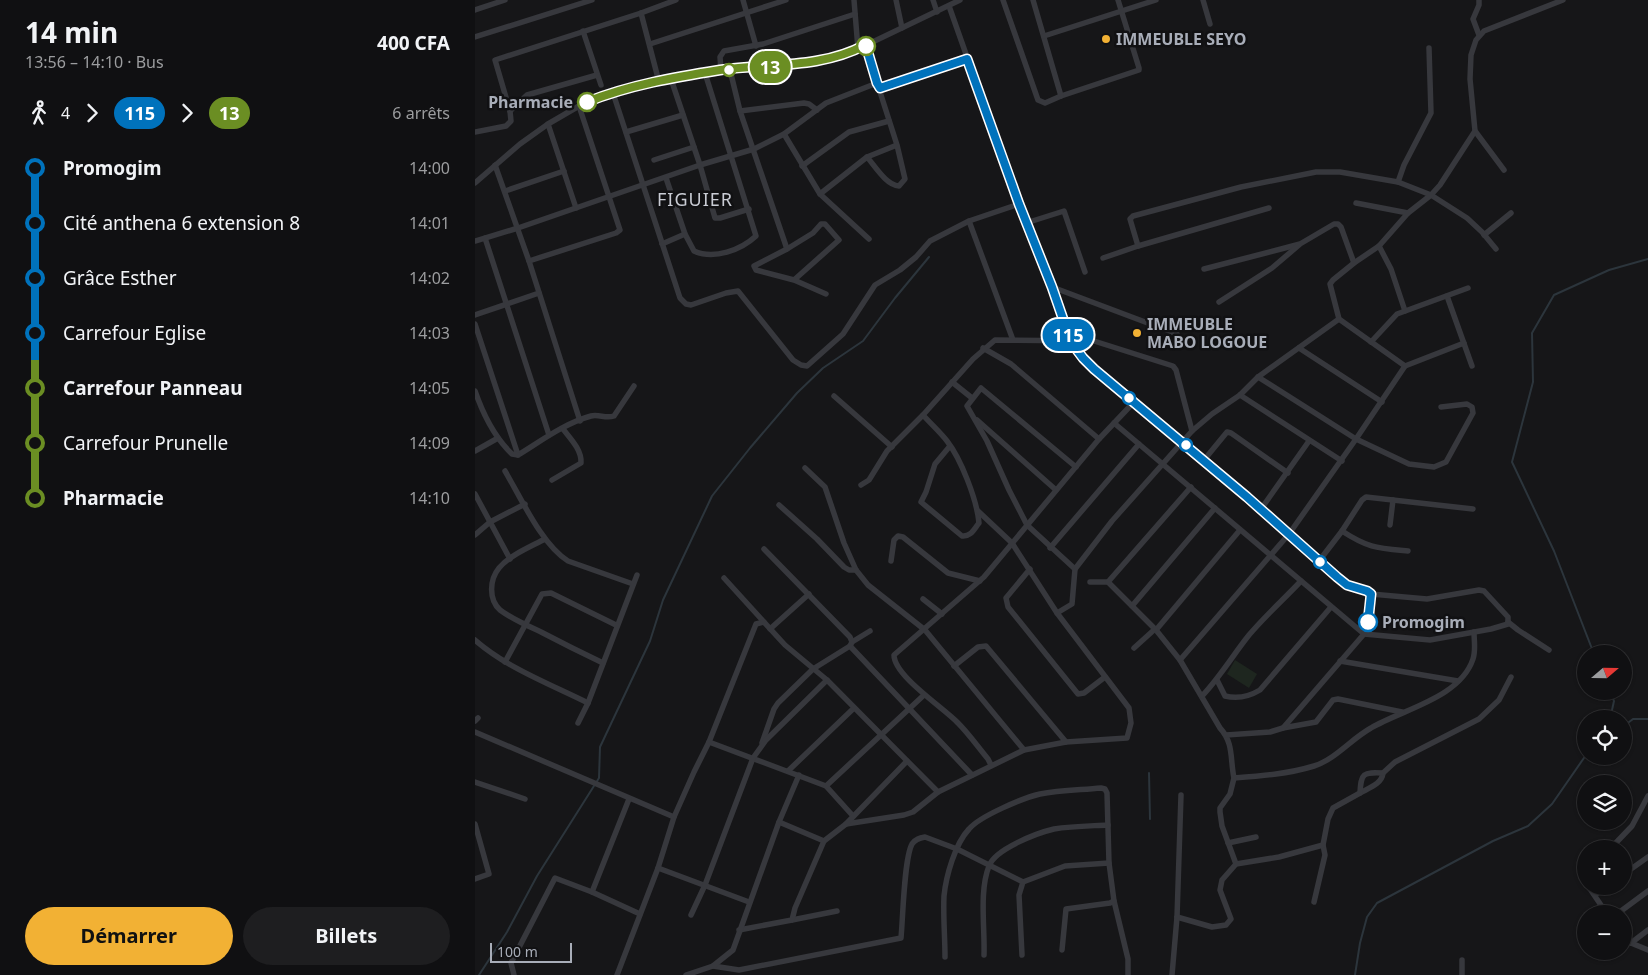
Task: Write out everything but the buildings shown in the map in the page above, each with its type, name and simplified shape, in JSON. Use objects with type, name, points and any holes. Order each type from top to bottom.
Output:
[{"type":"street","points":[[475,10],[505,0]]},
{"type":"street","points":[[475,37],[592,0]]},
{"type":"street","points":[[475,132],[509,124],[510,110],[495,60],[676,0]]},
{"type":"street","points":[[743,0],[756,46]]},
{"type":"street","points":[[650,44],[786,0]]},
{"type":"street","points":[[854,0],[858,49]]},
{"type":"street","points":[[896,0],[902,28]]},
{"type":"street","points":[[933,0],[937,12]]},
{"type":"street","points":[[475,183],[548,124],[579,106],[613,93],[721,70],[815,62],[858,49],[960,0]]},
{"type":"street","points":[[1003,0],[1038,100],[1045,103],[1139,70],[1118,0]]},
{"type":"street","points":[[1033,0],[1061,96]]},
{"type":"street","points":[[1044,36],[1156,0]]},
{"type":"street","points":[[1203,0],[1210,24]]},
{"type":"street","points":[[1479,0],[1479,5],[1473,19],[1479,35]]},
{"type":"street","points":[[1504,170],[1475,131],[1470,79],[1471,54],[1479,35],[1484,31],[1563,0]]},
{"type":"street","points":[[949,6],[1019,204],[1052,287],[1071,342],[1089,364],[1261,509],[1347,585],[1371,594],[1427,598],[1479,590],[1484,591],[1508,617],[1509,622],[1549,650]]},
{"type":"street","points":[[641,13],[659,82]]},
{"type":"street","points":[[721,70],[720,57],[724,51],[756,46],[855,14]]},
{"type":"street","points":[[583,31],[601,85]]},
{"type":"street","points":[[865,45],[897,145],[905,179],[899,186],[894,186],[867,157]]},
{"type":"street","points":[[1398,182],[1404,165],[1431,113],[1429,48]]},
{"type":"street","points":[[475,241],[519,228],[700,165],[755,149],[784,134],[826,103],[967,59]]},
{"type":"street","points":[[730,70],[740,111],[755,149],[787,249]]},
{"type":"street","points":[[665,178],[685,234],[694,251],[709,255],[726,253],[756,236],[705,73]]},
{"type":"street","points":[[510,110],[527,95],[597,75]]},
{"type":"street","points":[[671,80],[700,165],[715,218],[749,209]]},
{"type":"street","points":[[613,93],[682,300],[691,305],[726,293],[738,291],[793,360],[801,365],[807,366],[843,334],[875,285],[916,258],[930,241],[969,221],[1019,204]]},
{"type":"street","points":[[740,111],[804,103],[817,110]]},
{"type":"street","points":[[529,261],[616,233],[620,230],[579,106]]},
{"type":"street","points":[[626,132],[683,115]]},
{"type":"street","points":[[802,166],[849,132],[889,121]]},
{"type":"street","points":[[548,124],[576,208]]},
{"type":"street","points":[[1405,366],[1339,319],[1330,284],[1354,263],[1379,246],[1407,213],[1431,195],[1440,185],[1475,131]]},
{"type":"street","points":[[784,134],[819,194],[869,239]]},
{"type":"street","points":[[819,194],[867,157],[897,145]]},
{"type":"street","points":[[654,160],[693,146]]},
{"type":"street","points":[[495,165],[519,228],[579,421]]},
{"type":"street","points":[[505,191],[564,172]]},
{"type":"street","points":[[1138,246],[1130,219],[1133,216],[1241,187],[1316,172],[1339,172],[1398,182],[1431,195],[1467,218],[1496,249]]},
{"type":"street","points":[[1356,203],[1407,213]]},
{"type":"street","points":[[1103,258],[1269,208]]},
{"type":"street","points":[[1027,223],[1062,211],[1065,212],[1085,272]]},
{"type":"street","points":[[1484,235],[1511,213]]},
{"type":"street","points":[[969,221],[1013,340]]},
{"type":"street","points":[[794,280],[839,240],[823,224],[813,233],[787,249],[757,263],[754,268],[794,280],[826,294]]},
{"type":"street","points":[[1219,302],[1272,268],[1300,244],[1334,224],[1341,226],[1354,263]]},
{"type":"street","points":[[662,244],[685,234]]},
{"type":"street","points":[[485,238],[549,435]]},
{"type":"street","points":[[1204,269],[1300,244]]},
{"type":"street","points":[[1379,246],[1391,269],[1405,311]]},
{"type":"street","points":[[1052,287],[1177,334]]},
{"type":"street","points":[[1371,342],[1393,318],[1405,311],[1468,288]]},
{"type":"street","points":[[475,315],[539,293]]},
{"type":"street","points":[[1447,296],[1472,366]]},
{"type":"street","points":[[1057,613],[1072,604],[1075,569],[1112,521],[1192,431],[1239,395],[1258,377],[1339,319]]},
{"type":"street","points":[[475,324],[518,455]]},
{"type":"street","points":[[861,485],[869,480],[891,447],[923,416],[983,348],[995,340],[1094,341],[1173,366],[1176,370],[1192,431]]},
{"type":"street","points":[[1180,660],[1289,534],[1357,439],[1405,366],[1464,343]]},
{"type":"street","points":[[983,348],[1011,364],[1099,439]]},
{"type":"street","points":[[1299,348],[1382,402]]},
{"type":"street","points":[[1258,377],[1357,439],[1409,464],[1434,467],[1446,462],[1473,414],[1472,407],[1467,404],[1441,408]]},
{"type":"street","points":[[952,382],[972,398]]},
{"type":"street","points":[[475,391],[482,410],[498,438],[511,454],[518,455],[549,435],[579,421],[593,416],[606,418],[614,416],[634,386]]},
{"type":"street","points":[[1075,569],[1027,525],[987,441],[967,406],[981,388],[1076,467]]},
{"type":"street","points":[[1239,395],[1341,461]]},
{"type":"street","points":[[834,396],[891,447]]},
{"type":"street","points":[[991,765],[957,722],[924,695],[896,664],[895,655],[980,581],[1099,439],[1134,402]]},
{"type":"street","points":[[475,414],[482,410]]},
{"type":"street","points":[[923,416],[950,446],[965,476],[978,511],[979,523],[969,536],[962,536],[921,502],[935,464],[950,446]]},
{"type":"street","points":[[973,416],[1056,490]]},
{"type":"street","points":[[1114,423],[1271,557],[1365,634],[1429,640],[1474,632],[1508,624],[1509,622]]},
{"type":"street","points":[[552,480],[581,463],[582,458],[579,452],[563,428]]},
{"type":"street","points":[[1203,460],[1227,432],[1288,473]]},
{"type":"street","points":[[475,451],[498,438]]},
{"type":"street","points":[[1261,509],[1309,441]]},
{"type":"street","points":[[1050,548],[1139,444]]},
{"type":"street","points":[[805,468],[825,487],[841,535],[856,570],[867,585],[925,630],[1024,750]]},
{"type":"street","points":[[505,472],[545,539],[560,556],[567,561],[633,584]]},
{"type":"street","points":[[1108,582],[1191,487]]},
{"type":"street","points":[[475,494],[510,559]]},
{"type":"street","points":[[1319,561],[1342,531],[1362,500],[1371,497],[1473,509]]},
{"type":"street","points":[[1389,525],[1393,500]]},
{"type":"street","points":[[475,535],[490,522],[525,504]]},
{"type":"street","points":[[779,505],[817,539],[843,566],[849,570],[856,570]]},
{"type":"street","points":[[1132,606],[1215,508]]},
{"type":"street","points":[[846,824],[904,816],[913,812],[937,792],[1024,750],[1066,742],[1127,738],[1131,723],[1129,708],[1057,613],[1012,543],[978,511]]},
{"type":"street","points":[[1133,648],[1155,629],[1241,530]]},
{"type":"street","points":[[1342,531],[1360,543],[1374,548],[1408,551]]},
{"type":"street","points":[[891,561],[895,540],[898,536],[903,537],[947,573],[980,581]]},
{"type":"street","points":[[545,539],[498,568],[491,588],[493,599],[499,609],[524,624],[603,663]]},
{"type":"street","points":[[764,549],[850,637],[851,644],[972,776]]},
{"type":"street","points":[[1030,569],[1007,598],[1006,603],[1008,607],[1078,694],[1084,693],[1105,677]]},
{"type":"street","points":[[578,723],[588,703],[616,625],[637,575]]},
{"type":"street","points":[[724,578],[785,645],[827,680],[937,792]]},
{"type":"street","points":[[1202,696],[1217,680],[1251,632],[1301,581]]},
{"type":"street","points":[[1089,582],[1108,582],[1155,629],[1180,660],[1226,735],[1231,750],[1234,778],[1230,794],[1220,808],[1220,812],[1222,826],[1236,864]]},
{"type":"street","points":[[505,662],[542,594],[551,593],[616,625]]},
{"type":"street","points":[[770,629],[809,594]]},
{"type":"street","points":[[1283,728],[1365,634],[1371,594]]},
{"type":"street","points":[[923,599],[942,614]]},
{"type":"street","points":[[1217,680],[1225,696],[1232,698],[1253,694],[1260,690],[1331,607]]},
{"type":"street","points":[[617,975],[658,868],[674,817],[709,742],[756,624],[765,622]]},
{"type":"street","points":[[761,747],[774,709],[813,669],[870,631]]},
{"type":"street","points":[[1234,778],[1290,772],[1323,763],[1372,727],[1442,694],[1458,681],[1470,665],[1473,658],[1474,632]]},
{"type":"street","points":[[475,640],[490,653],[505,662],[588,703]]},
{"type":"street","points":[[954,666],[978,647],[986,646],[1066,742]]},
{"type":"street","points":[[1340,661],[1458,681]]},
{"type":"street","points":[[1360,793],[1361,778],[1365,774],[1369,772],[1383,772],[1395,762],[1479,720],[1499,700],[1511,677]]},
{"type":"street","points":[[691,915],[705,885],[753,758],[761,747],[827,680]]},
{"type":"street","points":[[826,786],[924,695]]},
{"type":"street","points":[[1226,735],[1270,732],[1316,722],[1333,700],[1338,699],[1402,712]]},
{"type":"street","points":[[788,771],[854,708]]},
{"type":"street","points":[[475,732],[674,817]]},
{"type":"street","points":[[709,742],[826,786],[853,816]]},
{"type":"street","points":[[792,920],[795,908],[824,841],[846,824],[907,762]]},
{"type":"street","points":[[1314,902],[1325,855],[1323,845],[1328,819],[1333,808],[1379,782],[1383,777],[1383,772]]},
{"type":"street","points":[[687,975],[713,966],[733,950],[779,822],[799,776]]},
{"type":"street","points":[[475,782],[525,800]]},
{"type":"street","points":[[945,957],[944,897],[947,874],[967,830],[1013,803],[1041,794],[1101,788],[1105,789],[1107,793],[1109,862],[1115,901],[1128,959],[1128,975]]},
{"type":"street","points":[[1171,975],[1177,917],[1181,796]]},
{"type":"street","points":[[1619,840],[1632,826],[1648,796]]},
{"type":"street","points":[[592,892],[629,799]]},
{"type":"street","points":[[779,822],[824,841]]},
{"type":"street","points":[[475,824],[489,874],[475,879]]},
{"type":"street","points":[[984,955],[983,900],[989,865],[1000,852],[1047,831],[1108,825]]},
{"type":"street","points":[[713,966],[739,970],[901,938],[907,862],[911,845],[919,839],[929,837],[1023,882],[1065,866],[1109,862]]},
{"type":"street","points":[[1227,842],[1256,837]]},
{"type":"street","points":[[1177,917],[1212,927],[1226,926],[1231,919],[1220,890],[1222,880],[1236,864],[1279,858],[1323,845]]},
{"type":"street","points":[[1632,868],[1648,857]]},
{"type":"street","points":[[658,868],[749,902]]},
{"type":"street","points":[[514,975],[511,963],[555,878],[592,892],[640,914]]},
{"type":"street","points":[[1022,955],[1019,895],[1023,882]]},
{"type":"street","points":[[1629,905],[1648,891]]},
{"type":"street","points":[[1595,896],[1601,905]]},
{"type":"street","points":[[1062,950],[1066,909],[1115,901]]},
{"type":"street","points":[[739,930],[837,911]]},
{"type":"street","points":[[1632,941],[1648,930]]},
{"type":"street","points":[[1632,942],[1648,950]]},
{"type":"street","points":[[1462,960],[1462,975]]},
{"type":"shaded area","points":[[1235,660],[1257,674],[1249,688],[1227,674]]},
{"type":"waterway","points":[[479,975],[507,932],[537,876],[599,778],[600,747],[650,641],[663,600],[712,496],[797,393],[823,368],[863,341],[929,257]]},
{"type":"waterway","points":[[1591,645],[1554,551],[1512,462],[1533,382],[1532,333],[1554,295],[1609,270],[1648,259]]},
{"type":"waterway","points":[[1612,710],[1614,700]]},
{"type":"waterway","points":[[1632,720],[1648,719]]},
{"type":"waterway","points":[[1355,975],[1360,943],[1367,917],[1377,903],[1493,841],[1528,826],[1552,804],[1579,765]]},
{"type":"waterway","points":[[1149,773],[1150,819]]},
{"type":"bus line","name":"115","points":[[866,46],[880,88],[967,59],[1071,342],[1094,369],[1247,497],[1337,577],[1347,585],[1371,594],[1368,622]]},
{"type":"bus line","name":"13","points":[[587,102],[613,93],[721,70],[815,62],[866,46]]},
{"type":"place","name":"IMMEUBLE SEYO","points":[[1106,39]]},
{"type":"place","name":"Pharmacie","points":[[587,102]]},
{"type":"place","name":"IMMEUBLE MABO LOGOUE","points":[[1137,333]]},
{"type":"place","name":"Promogim","points":[[1368,622]]},
{"type":"district","name":"FIGUIER","points":[[695,200]]}]
